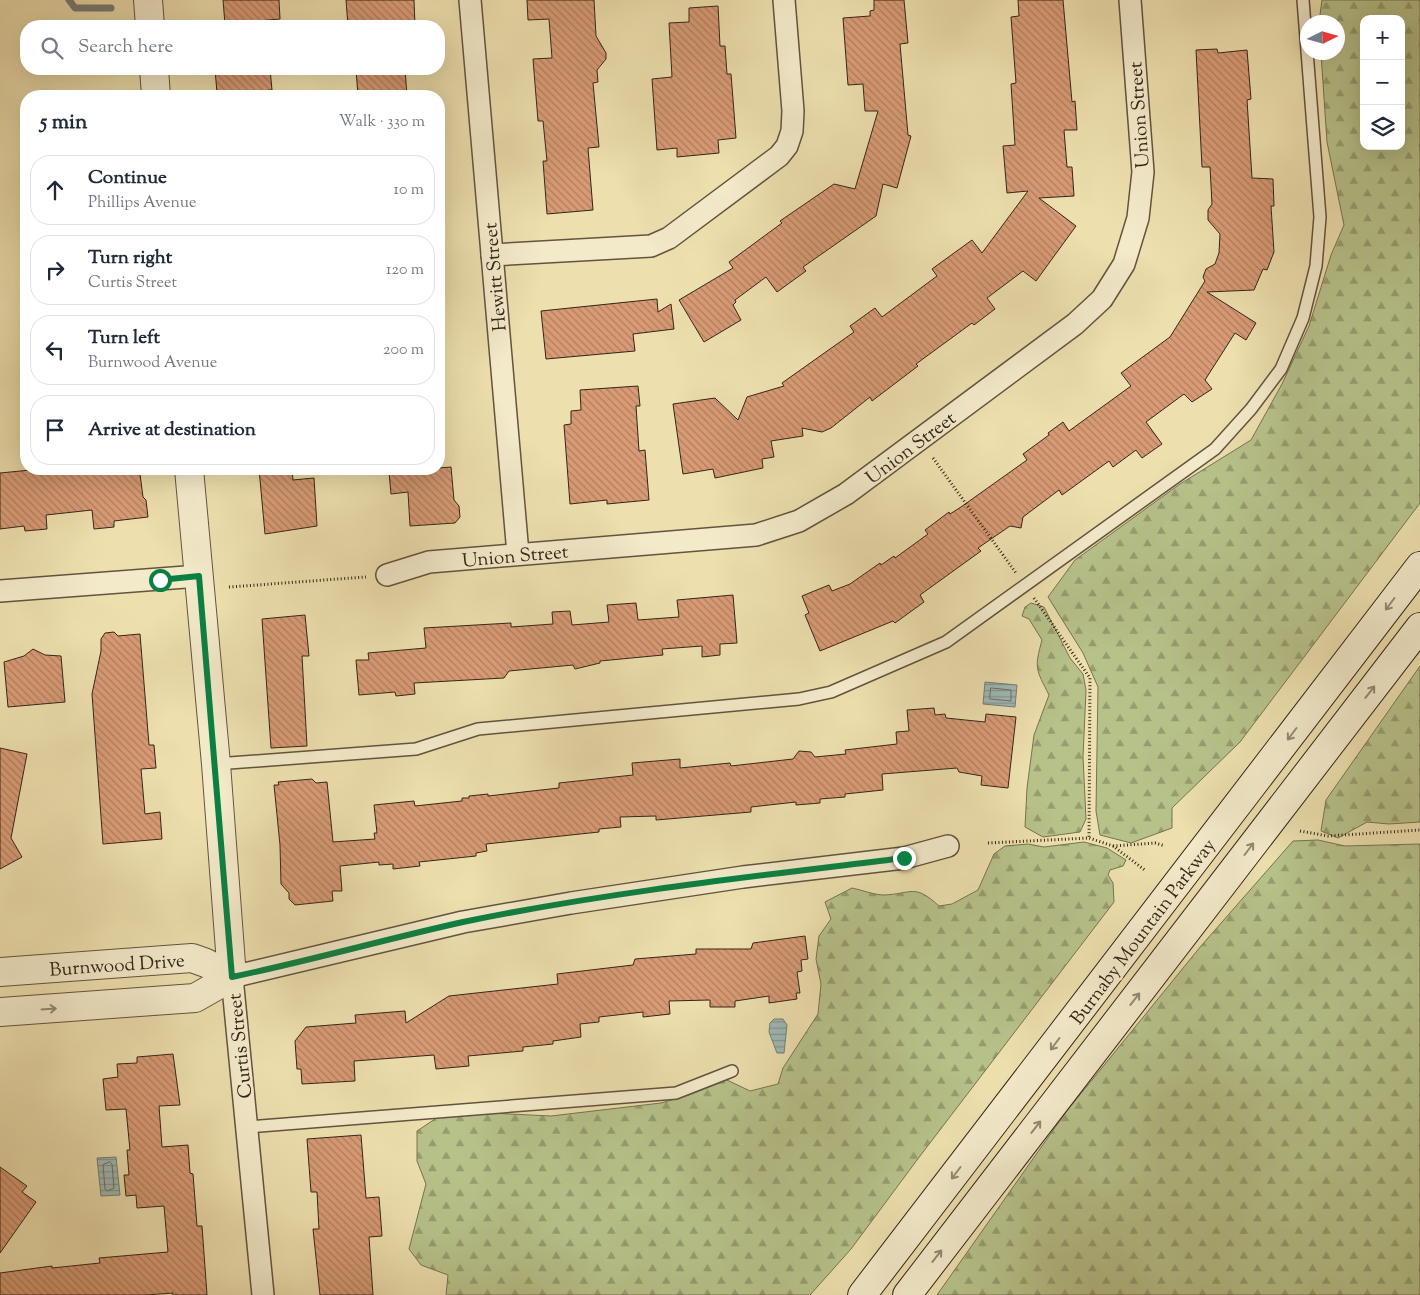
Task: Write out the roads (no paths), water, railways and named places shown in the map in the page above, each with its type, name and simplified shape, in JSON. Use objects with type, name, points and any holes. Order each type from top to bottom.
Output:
[{"type":"main road","points":[[148,0],[150,20]]},
{"type":"main road","points":[[154,75],[156,90]]},
{"type":"main road","name":"Curtis Street","points":[[190,475],[216,764],[232,977]]},
{"type":"main road","name":"Burnaby Mountain Parkway","points":[[862,1295],[1420,566]]},
{"type":"main road","name":"Burnaby Mountain Parkway","points":[[907,1295],[1420,627]]},
{"type":"main road","name":"Burnwood Drive","points":[[0,972],[192,958],[232,977]]},
{"type":"main road","points":[[0,1012],[196,998],[232,977]]},
{"type":"street","name":"Hewitt Street","points":[[470,0],[518,554]]},
{"type":"street","points":[[492,255],[651,246],[668,238],[779,156],[787,146],[792,130],[793,111],[784,0]]},
{"type":"street","name":"Union Street","points":[[387,575],[429,562],[756,535],[799,521],[846,494],[1075,324],[1102,299],[1124,264],[1138,218],[1143,172],[1130,0]]},
{"type":"street","points":[[0,591],[199,576]]},
{"type":"street","points":[[232,977],[463,922],[571,902],[743,877],[904,858],[948,846]]},
{"type":"street","name":"Curtis Street","points":[[232,977],[263,1295]]},
{"type":"lane","points":[[216,764],[416,749],[478,730],[799,699],[831,692],[946,642],[1215,449],[1251,409],[1281,369],[1303,318],[1316,266],[1320,217],[1303,0]]},
{"type":"lane","points":[[248,1127],[676,1093],[732,1071]]},
{"type":"water","points":[[985,682],[1017,685],[1015,707],[983,704]]},
{"type":"water","points":[[774,1019],[783,1019],[787,1025],[784,1053],[777,1053],[769,1032],[770,1023]]},
{"type":"water","points":[[116,1157],[120,1195],[101,1196],[97,1158]]},
{"type":"waterway","points":[[69,0],[75,8],[111,8]]}]
